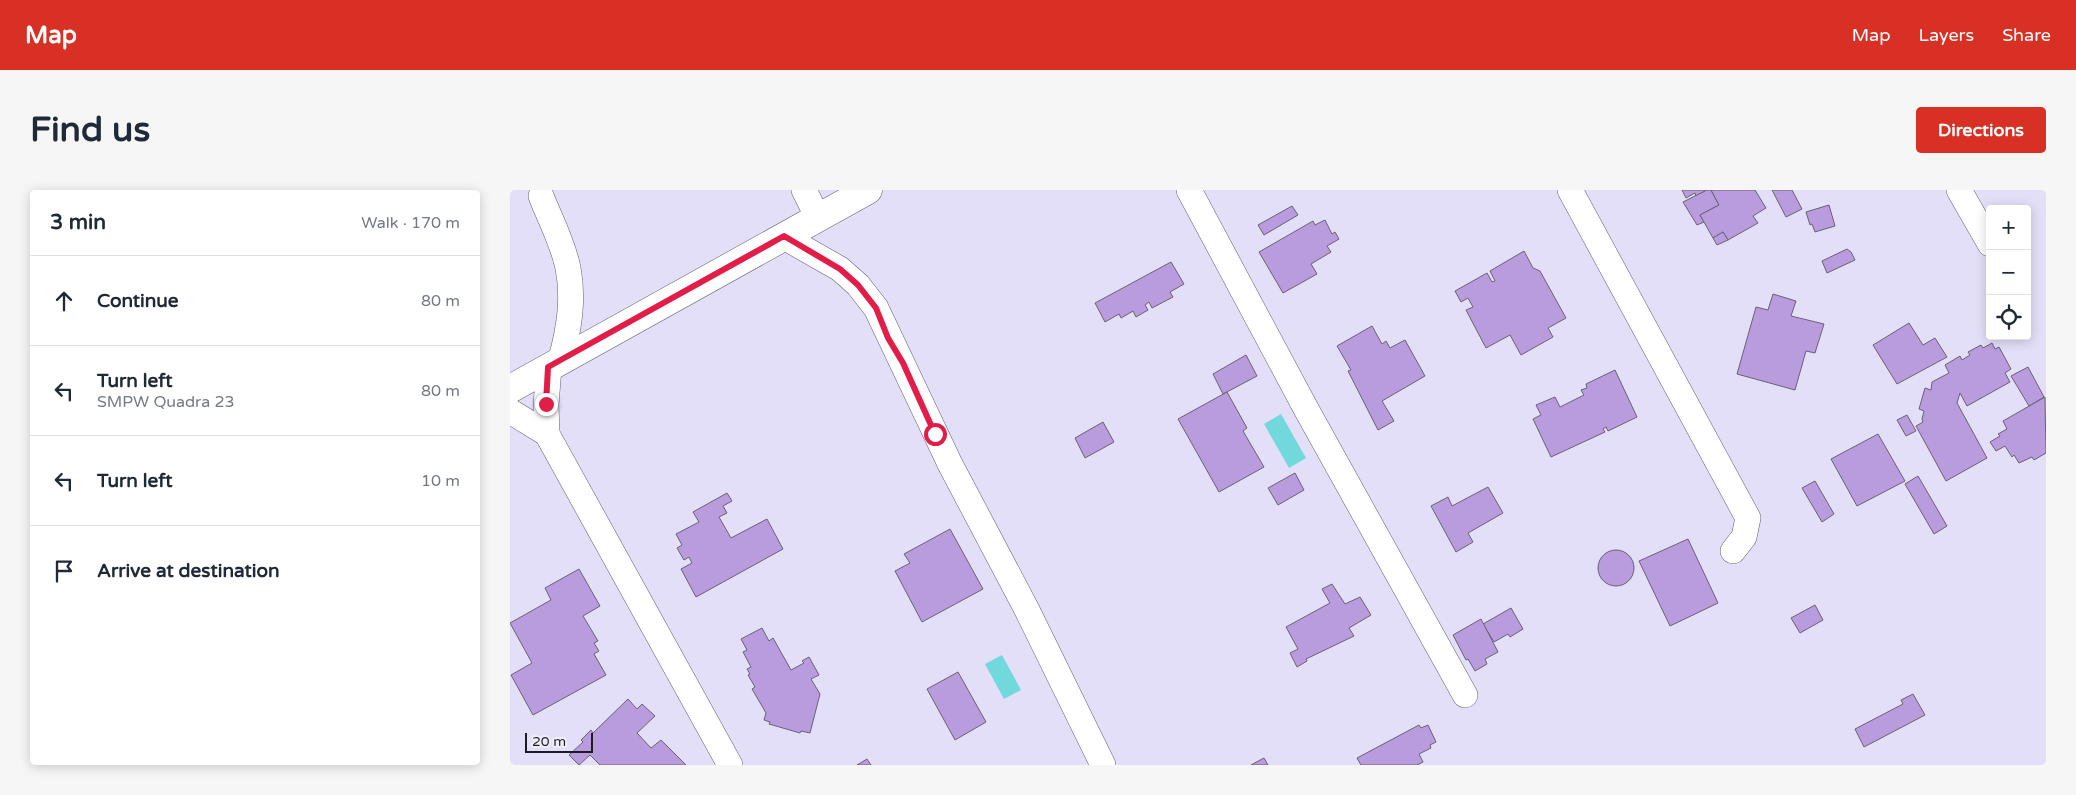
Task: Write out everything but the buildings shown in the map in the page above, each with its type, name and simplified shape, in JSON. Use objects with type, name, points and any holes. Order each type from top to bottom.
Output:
[{"type":"street","points":[[804,190],[818,218]]},
{"type":"street","points":[[510,388],[868,190]]},
{"type":"street","points":[[1189,190],[1305,407],[1465,695]]},
{"type":"street","points":[[1570,190],[1748,518],[1744,537],[1734,551]]},
{"type":"street","points":[[1960,190],[1986,237]]},
{"type":"street","points":[[541,196],[564,252],[570,283],[569,328],[555,363],[546,404],[547,434],[730,765]]},
{"type":"street","points":[[784,236],[840,269],[858,285],[876,308],[946,457],[1027,610],[1103,765]]},
{"type":"street","points":[[510,411],[547,434]]},
{"type":"shaded area","points":[[1281,414],[1306,458],[1289,468],[1264,424]]},
{"type":"shaded area","points":[[1002,655],[1021,690],[1004,699],[985,664]]},
{"type":"route","points":[[546,404],[548,367],[784,236],[840,269],[858,285],[876,308],[888,338],[903,363],[935,434]]}]
